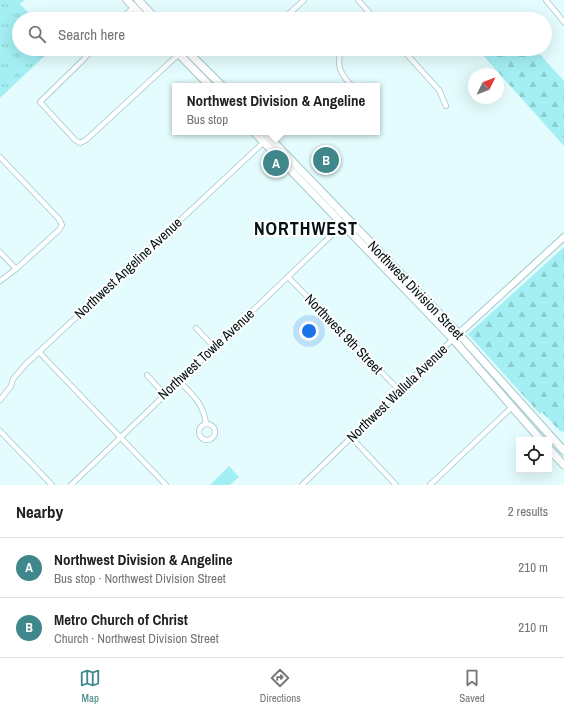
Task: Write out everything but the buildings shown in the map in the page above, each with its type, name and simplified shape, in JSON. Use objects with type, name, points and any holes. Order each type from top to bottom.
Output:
[{"type":"main road","points":[[127,0],[139,12]]},
{"type":"main road","points":[[138,0],[149,12]]},
{"type":"main road","points":[[185,56],[208,83]]},
{"type":"main road","points":[[187,56],[218,83]]},
{"type":"main road","name":"Northwest Division Street","points":[[266,137],[564,452]]},
{"type":"main road","name":"Northwest Division Street","points":[[455,336],[511,408],[538,437]]},
{"type":"main road","points":[[552,452],[564,465]]},
{"type":"street","points":[[291,12],[304,0]]},
{"type":"street","points":[[358,0],[367,12]]},
{"type":"street","points":[[546,0],[564,22]]},
{"type":"street","points":[[128,12],[134,7]]},
{"type":"street","points":[[87,56],[40,102],[75,140],[80,142],[86,140],[115,112],[130,100],[174,56]]},
{"type":"street","points":[[340,56],[340,73],[349,83]]},
{"type":"street","points":[[408,56],[439,90],[446,106]]},
{"type":"street","name":"Northwest Angeline Avenue","points":[[0,400],[11,386],[17,374],[39,352],[266,137]]},
{"type":"street","points":[[0,157],[60,220],[62,225],[59,230],[16,269],[0,281]]},
{"type":"street","name":"Northwest Towle Avenue","points":[[70,485],[345,222]]},
{"type":"street","name":"Northwest Wallula Avenue","points":[[302,485],[455,336],[564,237]]},
{"type":"street","points":[[0,252],[16,269]]},
{"type":"street","name":"Northwest 9th Street","points":[[288,277],[400,391]]},
{"type":"street","points":[[196,328],[214,347]]},
{"type":"street","points":[[39,352],[166,485]]},
{"type":"street","points":[[147,376],[164,394]]},
{"type":"street","points":[[179,381],[199,402],[205,414],[206,424]]},
{"type":"street","points":[[430,485],[511,408]]},
{"type":"street","points":[[0,431],[52,485]]},
{"type":"street","points":[[351,437],[396,485]]},
{"type":"street","points":[[558,458],[564,452]]},
{"type":"green space","points":[[0,0],[25,0],[20,4],[27,12],[12,12],[12,56],[45,56],[0,98]]},
{"type":"green space","points":[[484,56],[541,56],[564,81],[564,146],[504,79],[504,68],[494,68]]},
{"type":"green space","points":[[564,247],[564,432],[561,432],[542,412],[540,414],[468,334]]},
{"type":"green space","points":[[229,466],[239,477],[230,485],[210,485]]},
{"type":"place","name":"Metro Church of Christ","points":[[326,160]]},
{"type":"place","name":"Northwest Division & Angeline","points":[[276,163]]},
{"type":"district","name":"NORTHWEST","points":[[306,229]]}]
